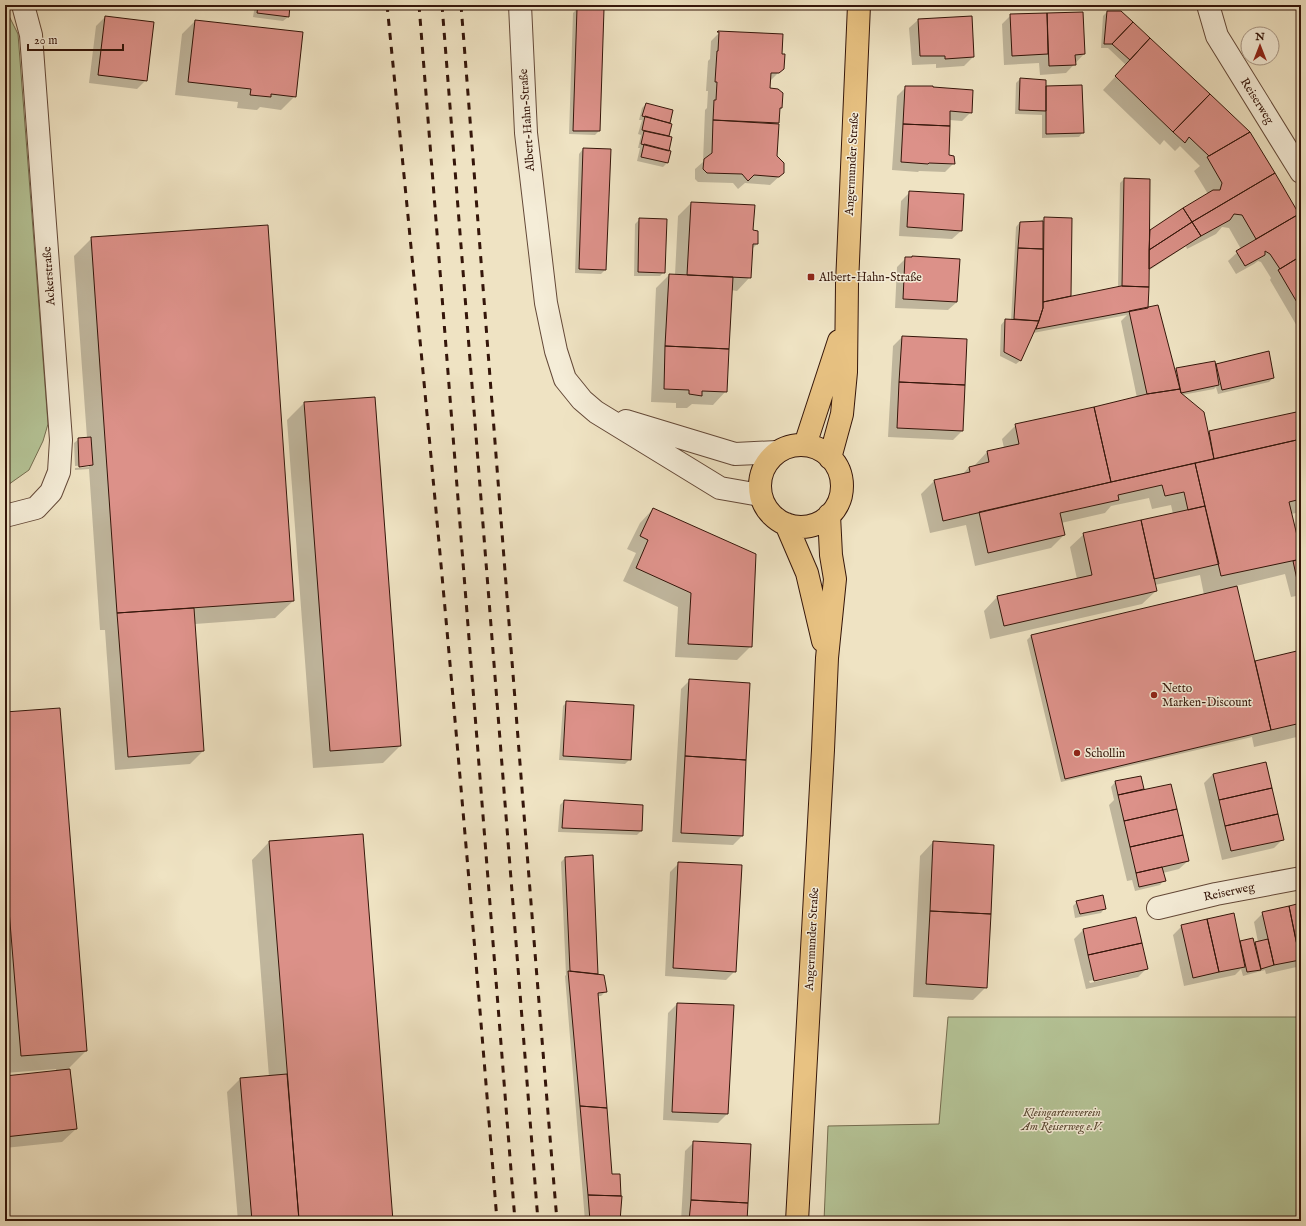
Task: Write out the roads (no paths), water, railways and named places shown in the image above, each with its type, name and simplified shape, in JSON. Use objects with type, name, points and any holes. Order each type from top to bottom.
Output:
[{"type":"main road","name":"Angermunder Straße","points":[[830,458],[842,414],[846,372],[846,323],[859,5]]},
{"type":"main road","name":"Angermunder Straße","points":[[805,446],[846,323]]},
{"type":"main road","points":[[791,446],[805,446],[823,452],[830,458],[837,466],[842,486],[838,502],[829,515],[820,522],[809,526],[797,527],[777,520],[769,513],[760,495],[760,483],[762,471],[768,460],[777,452],[791,446]]},
{"type":"main road","name":"Angermunder Straße","points":[[796,1221],[827,658],[835,579],[831,555],[829,515]]},
{"type":"main road","name":"Angermunder Straße","points":[[786,524],[807,573],[827,658]]},
{"type":"street","name":"Ackerstraße","points":[[5,516],[36,508],[51,492],[59,472],[61,440],[31,35],[23,5]]},
{"type":"street","name":"Albert-Hahn-Straße","points":[[520,5],[526,133],[546,303],[556,351],[565,379],[582,400],[596,412],[720,488],[760,495]]},
{"type":"street","name":"Reiserweg","points":[[1208,5],[1216,36],[1301,172]]},
{"type":"street","name":"Albert-Hahn-Straße","points":[[596,412],[735,454],[777,452]]},
{"type":"street","name":"Reiserweg","points":[[1158,908],[1216,894],[1301,878]]},
{"type":"railway","points":[[387,5],[445,613],[497,1221]]},
{"type":"railway","points":[[419,5],[515,1221]]},
{"type":"railway","points":[[442,5],[538,1221]]},
{"type":"railway","points":[[461,5],[557,1221]]},
{"type":"place","name":"Albert-Hahn-Straße","points":[[811,277]]},
{"type":"place","name":"Netto Marken-Discount","points":[[1154,695]]},
{"type":"place","name":"Schollin","points":[[1077,753]]},
{"type":"park label","name":"Kleingartenverein Am Reiserweg e.V.","points":[[1062,1119]]}]
